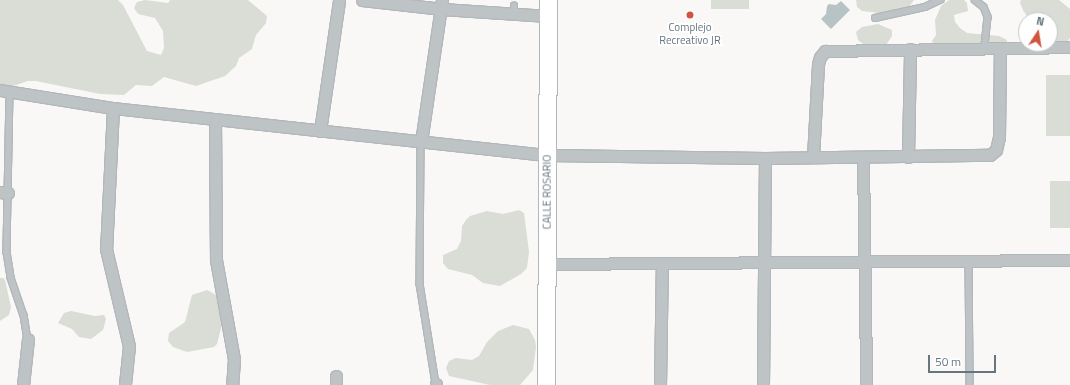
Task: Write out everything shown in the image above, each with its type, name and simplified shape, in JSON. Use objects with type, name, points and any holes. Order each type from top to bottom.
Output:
[{"type":"main road","name":"CALLE ROSARIO","points":[[546,385],[548,8]]},
{"type":"street","points":[[320,131],[339,0]]},
{"type":"street","points":[[362,0],[442,4],[514,10],[548,8]]},
{"type":"street","points":[[421,142],[442,4]]},
{"type":"street","points":[[813,157],[818,64],[820,57],[825,51],[1070,47]]},
{"type":"street","points":[[5,91],[113,108],[547,155],[765,158],[990,155],[996,150],[999,137],[1000,48]]},
{"type":"street","points":[[908,157],[910,49]]},
{"type":"street","points":[[113,108],[106,249],[129,346],[125,385]]},
{"type":"street","points":[[215,119],[216,260],[234,359],[232,385]]},
{"type":"street","points":[[863,157],[866,385]]},
{"type":"street","points":[[763,385],[765,158]]},
{"type":"street","points":[[546,264],[1070,260]]},
{"type":"street","points":[[660,385],[662,263]]},
{"type":"street","points":[[23,385],[28,339]]},
{"type":"lane","points":[[874,18],[925,7],[940,0]]},
{"type":"lane","points":[[975,0],[984,7],[988,17],[986,48]]},
{"type":"lane","points":[[5,91],[4,192],[9,267],[11,278],[24,315],[28,339]]},
{"type":"lane","points":[[421,142],[420,284],[436,384]]},
{"type":"lane","points":[[969,261],[970,385]]},
{"type":"shaded area","points":[[0,0],[118,0],[123,5],[147,51],[161,55],[164,48],[163,31],[155,18],[138,14],[134,8],[137,2],[145,0],[168,3],[170,0],[248,0],[267,16],[266,23],[256,35],[252,49],[239,58],[236,66],[225,76],[196,86],[164,77],[152,86],[136,85],[124,95],[100,94],[36,81],[28,81],[13,86],[0,86]]},
{"type":"shaded area","points":[[711,0],[749,0],[749,9],[711,9]]},
{"type":"shaded area","points":[[856,0],[914,0],[908,8],[894,12],[879,13],[862,11],[857,7]]},
{"type":"shaded area","points":[[949,0],[964,0],[967,3],[968,11],[954,15],[955,22],[960,28],[967,33],[999,36],[1007,40],[1005,47],[999,52],[992,54],[976,51],[962,52],[955,55],[947,55],[935,48],[932,41],[936,35],[935,20],[941,6]]},
{"type":"shaded area","points":[[1021,0],[1059,0],[1070,9],[1070,38],[1065,44],[1058,44],[1058,12],[1024,12],[1020,3]]},
{"type":"shaded area","points":[[841,1],[850,10],[831,29],[821,19],[826,14],[827,6],[829,4],[836,5]]},
{"type":"shaded area","points":[[878,24],[892,30],[892,36],[884,48],[870,49],[858,40],[856,32],[862,27]]},
{"type":"shaded area","points":[[1046,75],[1070,75],[1070,136],[1046,136]]},
{"type":"shaded area","points":[[1050,181],[1070,181],[1070,228],[1050,228]]},
{"type":"shaded area","points":[[519,210],[524,213],[529,252],[527,268],[521,274],[500,286],[483,283],[472,275],[448,269],[443,263],[443,255],[457,249],[461,241],[462,226],[470,216],[487,211],[503,214]]},
{"type":"shaded area","points":[[0,278],[5,280],[11,307],[9,315],[0,321]]},
{"type":"shaded area","points":[[207,290],[222,298],[223,320],[217,344],[214,347],[187,352],[173,347],[168,341],[169,333],[185,322],[192,295]]},
{"type":"shaded area","points":[[71,311],[95,316],[104,315],[106,319],[103,330],[91,339],[79,337],[72,329],[58,323],[64,313]]},
{"type":"shaded area","points":[[513,325],[529,329],[535,340],[536,347],[533,370],[520,385],[490,385],[449,376],[446,368],[449,361],[456,358],[472,360],[479,356],[487,342],[498,331]]},
{"type":"place","name":"Complejo Recreativo JR","points":[[690,15]]}]
